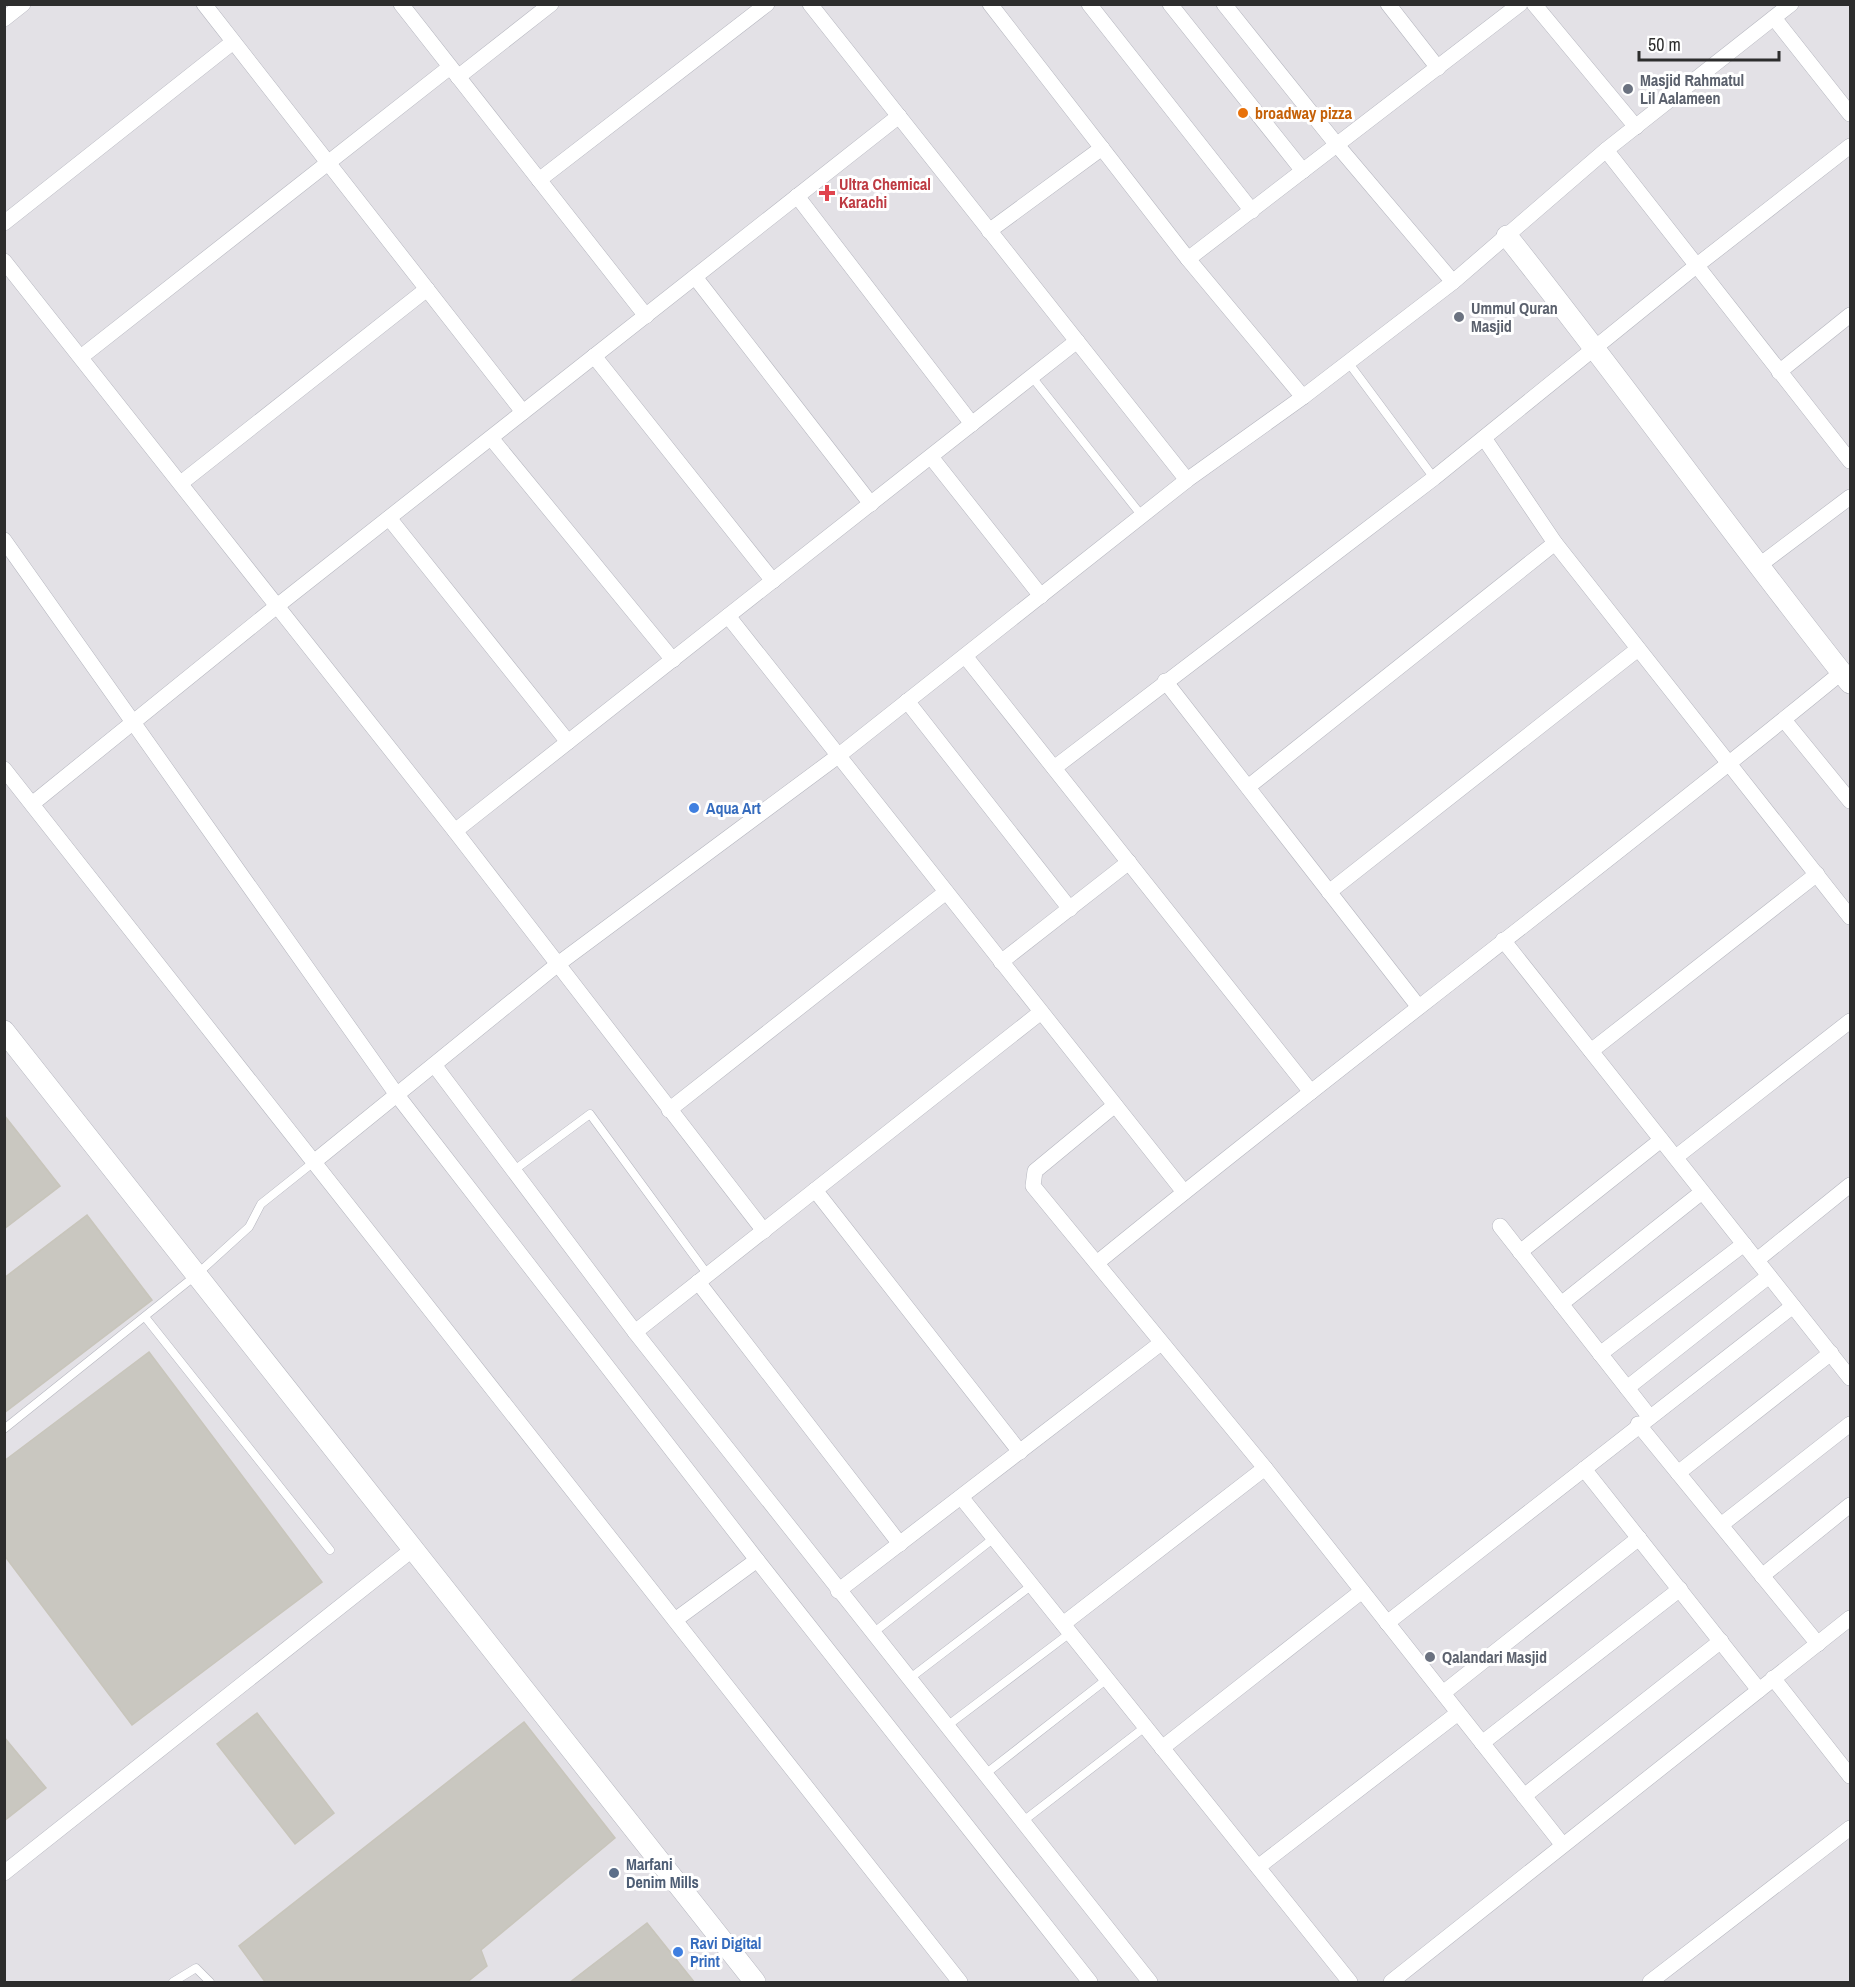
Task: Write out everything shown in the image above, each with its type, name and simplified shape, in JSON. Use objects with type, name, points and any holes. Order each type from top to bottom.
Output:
[{"type":"street","points":[[4,19],[23,4]]},
{"type":"street","points":[[204,4],[523,412]]},
{"type":"street","points":[[400,4],[646,315]]},
{"type":"street","points":[[81,357],[328,163],[551,4]]},
{"type":"street","points":[[539,180],[767,4]]},
{"type":"street","points":[[810,4],[1187,480]]},
{"type":"street","points":[[1089,4],[1252,211]]},
{"type":"street","points":[[1170,4],[1303,171]]},
{"type":"street","points":[[1224,4],[1337,145],[1453,282]]},
{"type":"street","points":[[1388,4],[1438,68]]},
{"type":"street","points":[[1188,259],[1520,4]]},
{"type":"street","points":[[1534,4],[1636,127]]},
{"type":"street","points":[[991,5],[1188,259],[1303,397]]},
{"type":"street","points":[[315,1161],[558,964],[838,756],[1187,480],[1303,397],[1453,282],[1606,150],[1790,5]]},
{"type":"street","points":[[1774,18],[1851,114]]},
{"type":"street","points":[[4,223],[233,42]]},
{"type":"street","points":[[32,804],[277,606],[899,116]]},
{"type":"street","points":[[1054,768],[1165,681],[1434,478],[1696,266],[1851,146]]},
{"type":"street","points":[[989,231],[1102,148]]},
{"type":"street","points":[[1606,150],[1851,461]]},
{"type":"street","points":[[797,196],[972,424]]},
{"type":"street","points":[[1098,1262],[1418,1006],[1784,720],[1846,678],[1757,567],[1597,348],[1507,236]]},
{"type":"street","points":[[4,261],[455,831],[764,1231]]},
{"type":"street","points":[[695,277],[871,504]]},
{"type":"street","points":[[181,483],[427,289]]},
{"type":"street","points":[[1779,372],[1851,315]]},
{"type":"street","points":[[455,831],[1077,341]]},
{"type":"street","points":[[594,356],[773,581]]},
{"type":"street","points":[[491,438],[673,660]]},
{"type":"street","points":[[1484,438],[1555,543],[1850,914]]},
{"type":"street","points":[[931,457],[1041,596]]},
{"type":"street","points":[[1757,567],[1851,497]]},
{"type":"street","points":[[389,518],[568,742]]},
{"type":"street","points":[[4,540],[397,1095],[757,1560],[1090,1983]]},
{"type":"street","points":[[1248,787],[1555,543]]},
{"type":"street","points":[[728,616],[1184,1192]]},
{"type":"street","points":[[1329,892],[1638,648]]},
{"type":"street","points":[[965,656],[1311,1092]]},
{"type":"street","points":[[1165,681],[1418,1006]]},
{"type":"street","points":[[908,701],[1070,909]]},
{"type":"street","points":[[1784,720],[1851,801]]},
{"type":"street","points":[[4,769],[315,1161],[960,1983]]},
{"type":"street","points":[[1001,962],[1129,862]]},
{"type":"street","points":[[1591,1051],[1817,874]]},
{"type":"street","points":[[669,1110],[946,892]]},
{"type":"street","points":[[1503,940],[1793,1306],[1841,1358],[1851,1378]]},
{"type":"street","points":[[635,1332],[1041,1012]]},
{"type":"street","points":[[1676,1157],[1851,1021]]},
{"type":"street","points":[[4,1031],[755,1983]]},
{"type":"street","points":[[435,1066],[512,1172],[635,1332],[1150,1983]]},
{"type":"street","points":[[1115,1105],[1035,1171],[1033,1186],[1265,1467],[1562,1844]]},
{"type":"street","points":[[1520,1252],[1661,1140]]},
{"type":"street","points":[[1757,1260],[1851,1185]]},
{"type":"street","points":[[815,1191],[1020,1452]]},
{"type":"street","points":[[1561,1304],[1702,1191]]},
{"type":"street","points":[[1500,1226],[1627,1388],[1644,1420],[1678,1473],[1818,1644]]},
{"type":"street","points":[[1600,1354],[1744,1244]]},
{"type":"street","points":[[1627,1388],[1769,1276]]},
{"type":"street","points":[[703,1278],[900,1544]]},
{"type":"street","points":[[1387,1623],[1644,1420],[1793,1306]]},
{"type":"street","points":[[838,1591],[1161,1343]]},
{"type":"street","points":[[1678,1473],[1841,1358]]},
{"type":"street","points":[[1721,1526],[1851,1424]]},
{"type":"street","points":[[1067,1628],[1265,1467]]},
{"type":"street","points":[[1584,1469],[1759,1689]]},
{"type":"street","points":[[962,1497],[1350,1983]]},
{"type":"street","points":[[1762,1576],[1851,1505]]},
{"type":"street","points":[[1443,1693],[1639,1538]]},
{"type":"street","points":[[4,1873],[413,1549]]},
{"type":"street","points":[[675,1620],[757,1560]]},
{"type":"street","points":[[1482,1743],[1680,1589]]},
{"type":"street","points":[[1162,1748],[1362,1591]]},
{"type":"street","points":[[1391,1983],[1562,1844],[1851,1618]]},
{"type":"street","points":[[1524,1796],[1721,1641]]},
{"type":"street","points":[[1773,1678],[1851,1776]]},
{"type":"street","points":[[1258,1868],[1458,1713]]},
{"type":"street","points":[[1650,1983],[1851,1828]]},
{"type":"lane","points":[[1348,362],[1434,478]]},
{"type":"lane","points":[[1032,377],[1142,516]]},
{"type":"lane","points":[[512,1172],[590,1114],[703,1278]]},
{"type":"lane","points":[[4,1429],[195,1276],[249,1227],[261,1204],[315,1161]]},
{"type":"lane","points":[[144,1317],[330,1550]]},
{"type":"lane","points":[[872,1634],[994,1538]]},
{"type":"lane","points":[[909,1680],[1032,1585]]},
{"type":"lane","points":[[946,1727],[1067,1628]]},
{"type":"lane","points":[[984,1774],[1107,1679]]},
{"type":"lane","points":[[1022,1822],[1145,1726]]},
{"type":"lane","points":[[173,1983],[196,1968],[210,1983]]},
{"type":"shaded area","points":[[5,5],[1850,5],[1850,1982],[5,1982]]},
{"type":"building","points":[[4,1115],[60,1186],[4,1229]]},
{"type":"building","points":[[87,1215],[152,1300],[4,1413],[4,1278]]},
{"type":"building","points":[[149,1352],[322,1582],[132,1725],[4,1555],[4,1461]]},
{"type":"building","points":[[257,1713],[334,1813],[295,1844],[217,1744]]},
{"type":"building","points":[[524,1722],[615,1838],[481,1950],[487,1966],[466,1983],[266,1983],[239,1946]]},
{"type":"building","points":[[4,1737],[46,1788],[4,1821]]},
{"type":"building","points":[[647,1923],[695,1983],[569,1983]]},
{"type":"place","name":"Masjid Rahmatul Lil Aalameen","points":[[1628,89]]},
{"type":"place","name":"broadway pizza","points":[[1243,113]]},
{"type":"place","name":"Ultra Chemical Karachi","points":[[827,193]]},
{"type":"place","name":"Ummul Quran Masjid","points":[[1459,317]]},
{"type":"place","name":"Aqua Art","points":[[694,808]]},
{"type":"place","name":"Qalandari Masjid","points":[[1430,1657]]},
{"type":"place","name":"Marfani Denim Mills","points":[[614,1873]]},
{"type":"place","name":"Ravi Digital Print","points":[[678,1952]]}]
